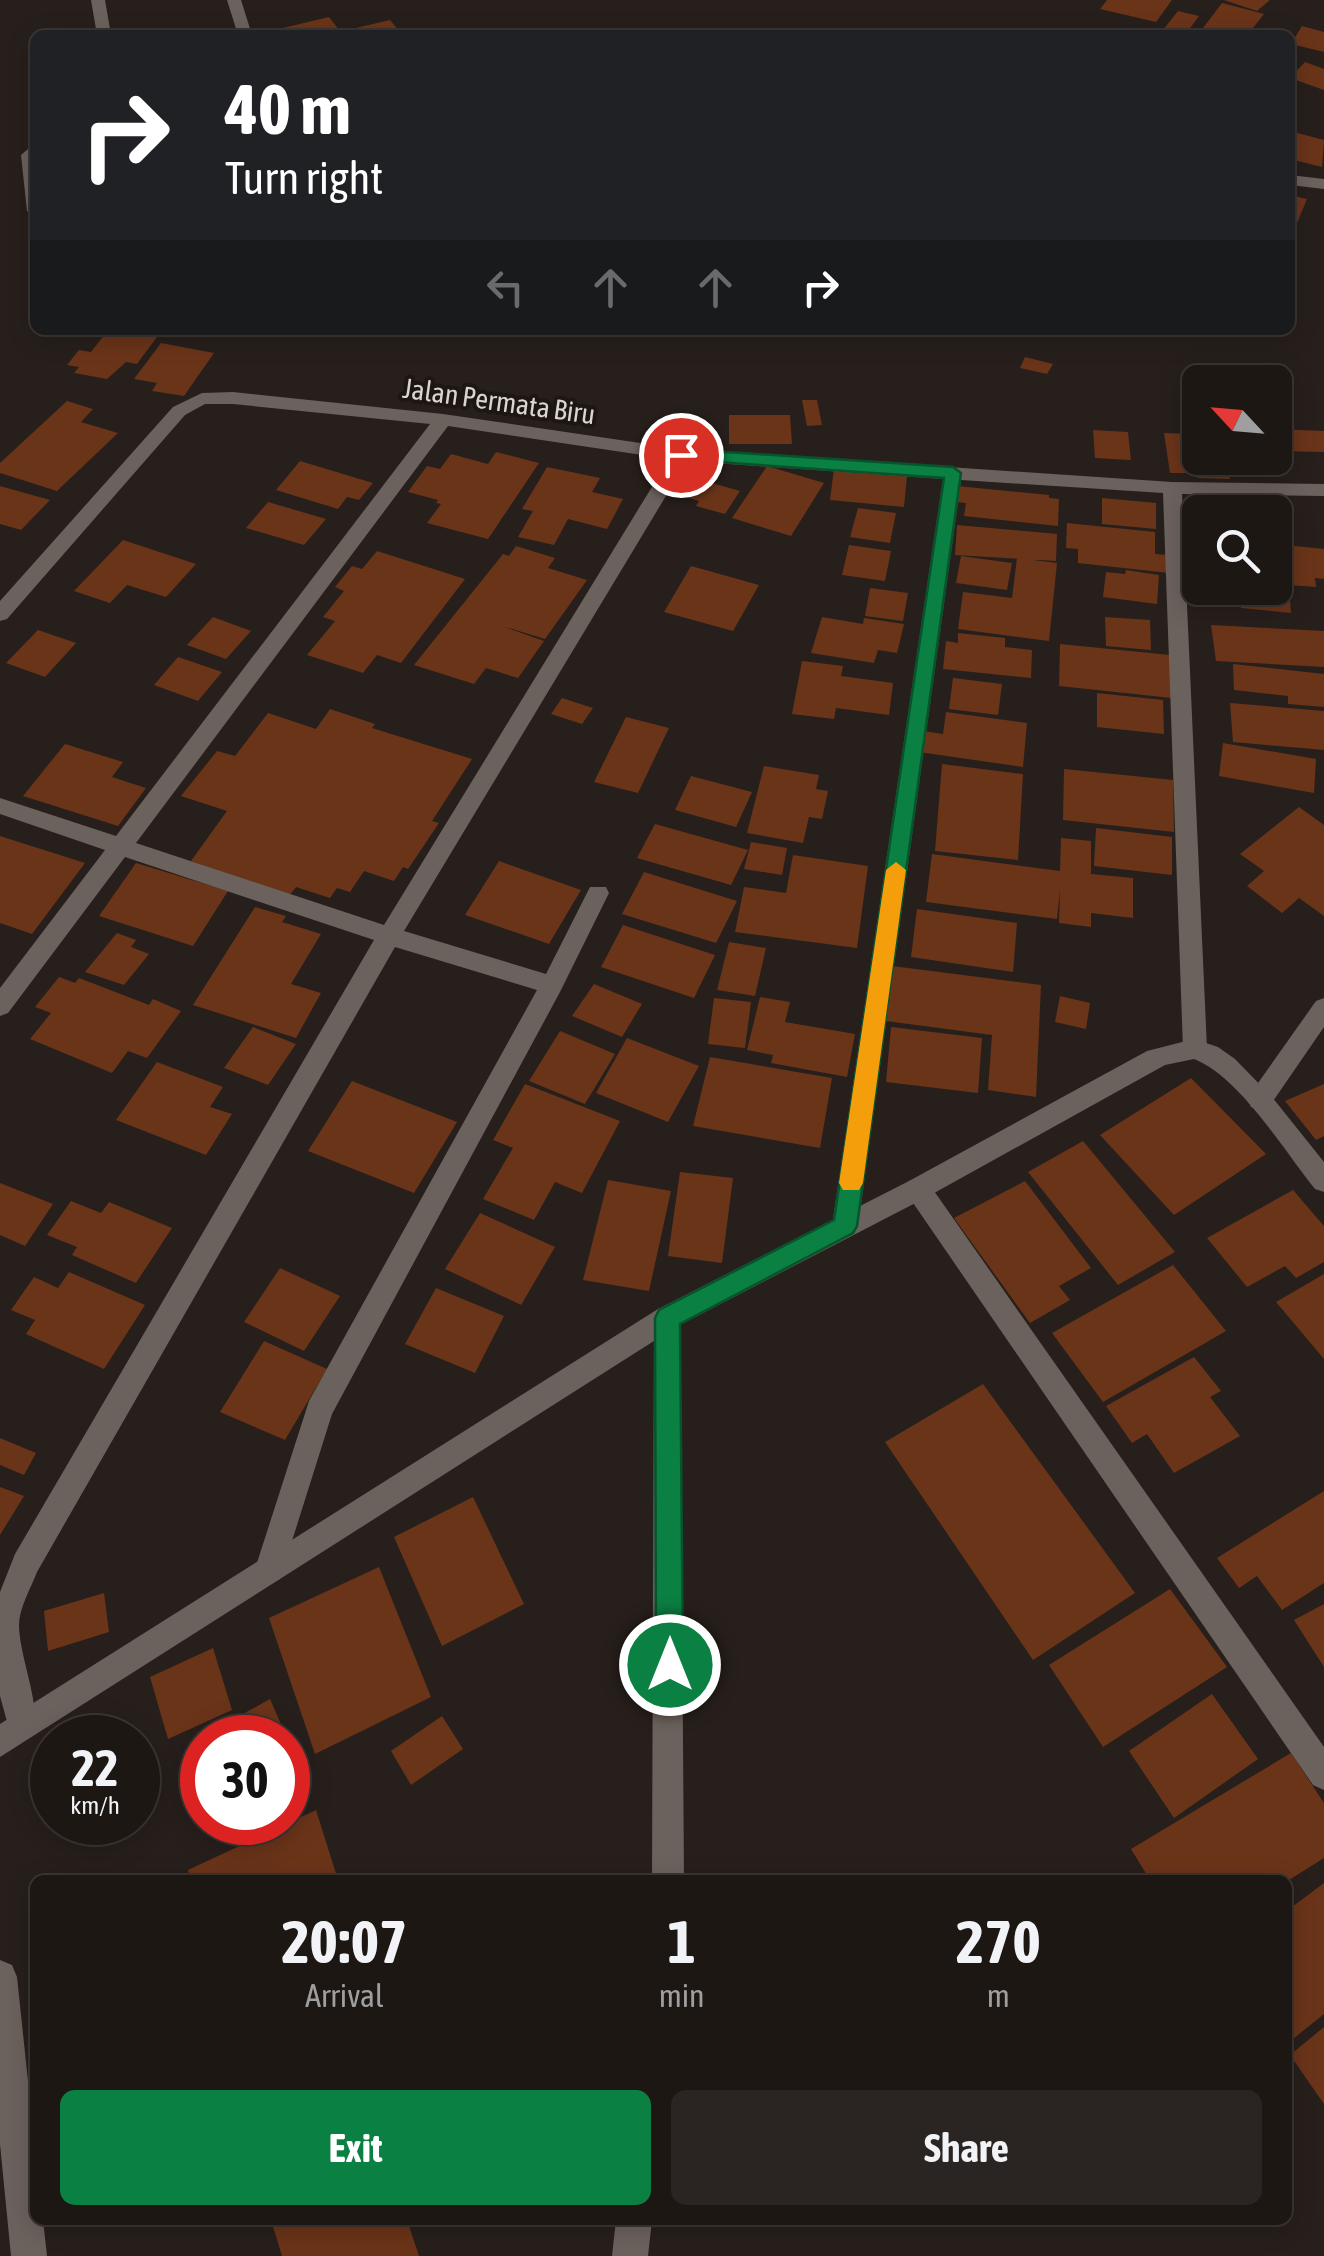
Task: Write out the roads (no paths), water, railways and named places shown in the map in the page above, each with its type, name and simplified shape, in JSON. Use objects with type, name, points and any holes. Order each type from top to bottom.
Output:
[{"type":"street","points":[[98,0],[103,30]]},
{"type":"street","points":[[234,0],[244,30]]},
{"type":"street","points":[[1295,181],[1324,184]]},
{"type":"street","name":"Jalan Permata Biru","points":[[0,614],[179,411],[202,399],[233,398],[443,420],[681,455],[1172,488],[1324,490]]},
{"type":"street","points":[[0,1006],[443,420]]},
{"type":"street","points":[[11,1734],[4,1621],[25,1564],[390,936],[681,455]]},
{"type":"street","points":[[845,1226],[953,473]]},
{"type":"street","points":[[1172,488],[1195,1049]]},
{"type":"street","points":[[0,806],[390,936],[552,985]]},
{"type":"street","points":[[270,1569],[319,1410],[552,985],[598,893]]},
{"type":"street","points":[[1260,1100],[1324,1008]]},
{"type":"street","points":[[11,1734],[667,1318],[918,1188],[1156,1058],[1195,1049],[1217,1058],[1260,1100],[1324,1181]]},
{"type":"street","points":[[918,1188],[1324,1774]]},
{"type":"street","points":[[667,1318],[668,1875]]},
{"type":"street","points":[[0,1977],[29,2256]]},
{"type":"street","points":[[630,2256],[633,2225]]}]
